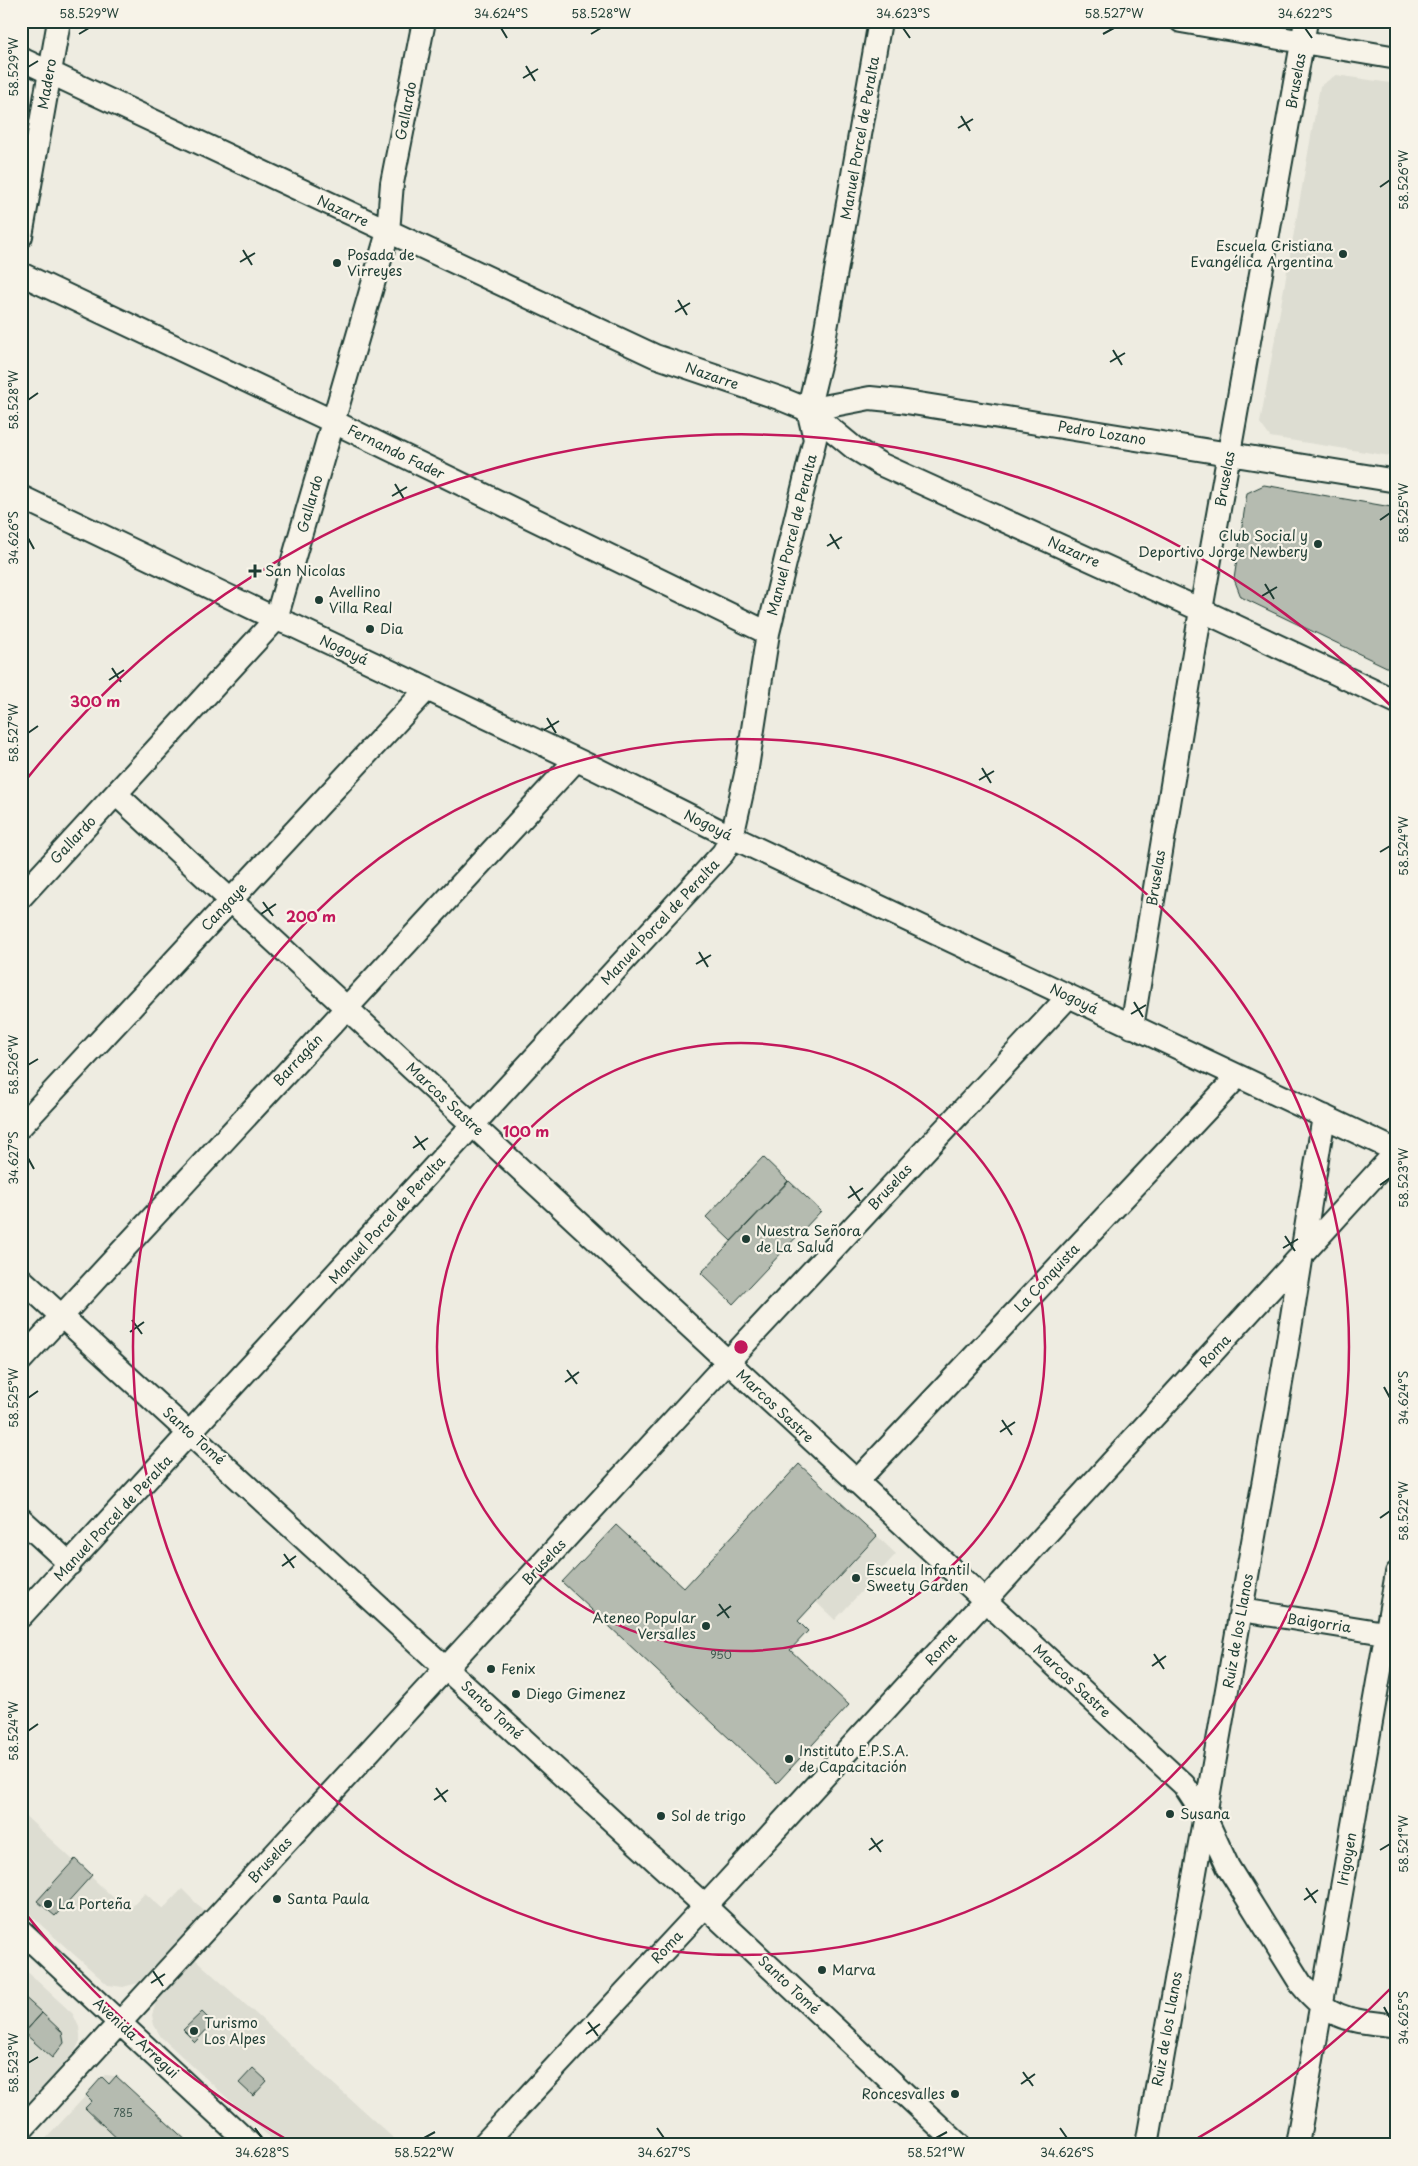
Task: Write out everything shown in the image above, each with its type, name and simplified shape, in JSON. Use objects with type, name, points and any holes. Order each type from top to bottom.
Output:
[{"type":"street","name":"Madero","points":[[21,236],[48,72],[59,21]]},
{"type":"street","name":"Gallardo","points":[[21,896],[276,619],[388,232],[392,183],[424,21]]},
{"type":"street","name":"Manuel Porcel de Peralta","points":[[21,1616],[191,1434],[723,853],[732,837],[746,774],[768,633],[815,439],[808,410],[821,357],[880,21]]},
{"type":"street","points":[[1181,21],[1304,32],[1397,58]]},
{"type":"street","name":"Bruselas","points":[[1132,1027],[1201,610],[1304,32]]},
{"type":"street","name":"Nazarre","points":[[21,59],[654,356],[779,398],[808,410],[854,448],[880,464],[1201,610],[1397,702]]},
{"type":"street","name":"Fernando Fader","points":[[21,274],[334,422],[768,633]]},
{"type":"street","name":"Pedro Lozano","points":[[808,410],[870,398],[1230,453],[1397,481]]},
{"type":"street","name":"Nogoyá","points":[[21,497],[576,760],[732,837],[1397,1151]]},
{"type":"street","name":"Cangaye","points":[[21,1126],[427,689]]},
{"type":"street","name":"Barragán","points":[[21,1360],[576,760]]},
{"type":"street","name":"Marcos Sastre","points":[[116,794],[1184,1785],[1205,1817],[1228,1867],[1301,1984],[1321,2005],[1345,2019],[1397,2026]]},
{"type":"street","name":"Bruselas","points":[[21,2130],[1069,996]]},
{"type":"street","name":"La Conquista","points":[[856,1482],[1238,1076]]},
{"type":"street","name":"Ruiz de los Llanos","points":[[1147,2145],[1241,1610],[1324,1116]]},
{"type":"street","name":"Roma","points":[[483,2145],[705,1906],[1397,1151]]},
{"type":"street","name":"Santo Tomé","points":[[21,1279],[705,1906],[959,2145]]},
{"type":"street","points":[[21,1518],[70,1564]]},
{"type":"street","name":"Irigoyen","points":[[1297,2145],[1321,2005],[1391,1634],[1397,1573]]},
{"type":"street","name":"Baigorria","points":[[1241,1610],[1391,1634]]},
{"type":"street","name":"Avenida Arregui","points":[[21,1931],[251,2145]]},
{"type":"shaded area","name":"Escuela Cristiana Evangélica Argentina","points":[[1336,75],[1397,84],[1397,457],[1270,437],[1260,423],[1320,86]]},
{"type":"shaded area","name":"Escuela Infantil Sweety Garden","points":[[877,1536],[896,1554],[835,1620],[816,1602]]},
{"type":"shaded area","points":[[21,1812],[128,1911],[145,1893],[163,1909],[182,1889],[205,1912],[138,1983],[123,1987],[108,1985],[21,1907]]},
{"type":"shaded area","points":[[194,1958],[401,2145],[278,2145],[161,2037],[154,2025],[152,2015],[157,1999]]},
{"type":"shaded area","points":[[21,1966],[73,2014],[79,2027],[80,2041],[74,2053],[21,2110]]},
{"type":"shaded area","points":[[105,2075],[115,2076],[191,2145],[40,2145]]},
{"type":"building","name":"Club Social y Deportivo Jorge Newbery","points":[[1264,485],[1397,508],[1397,672],[1241,597],[1234,579],[1247,493]]},
{"type":"building","points":[[763,1157],[788,1181],[731,1241],[706,1217]]},
{"type":"building","name":"Nuestra Señora de La Salud","points":[[789,1181],[821,1211],[733,1304],[701,1273]]},
{"type":"building","name":"Ateneo Popular Versalles","points":[[799,1464],[877,1536],[798,1621],[808,1631],[790,1650],[849,1705],[777,1783],[562,1582],[616,1525],[684,1588]]},
{"type":"building","points":[[75,1859],[92,1875],[55,1916],[37,1901]]},
{"type":"building","points":[[21,1994],[42,2013],[24,2033],[21,2031]]},
{"type":"building","points":[[202,2012],[213,2023],[195,2042],[183,2030]]},
{"type":"building","points":[[42,2013],[62,2032],[64,2043],[52,2058],[24,2033]]},
{"type":"building","points":[[253,2068],[267,2081],[253,2096],[239,2083]]},
{"type":"building","points":[[116,2076],[189,2143],[187,2145],[124,2145],[85,2108],[92,2101],[86,2095],[102,2077],[109,2084]]},
{"type":"place","name":"Escuela Cristiana Evangélica Argentina","points":[[1343,254]]},
{"type":"place","name":"Posada de Virreyes","points":[[337,263]]},
{"type":"place","name":"Club Social y Deportivo Jorge Newbery","points":[[1318,544]]},
{"type":"place","name":"San Nicolas","points":[[255,571]]},
{"type":"place","name":"Avellino Villa Real","points":[[319,600]]},
{"type":"place","name":"Dia","points":[[370,629]]},
{"type":"place","name":"Nuestra Señora de La Salud","points":[[746,1239]]},
{"type":"place","name":"Escuela Infantil Sweety Garden","points":[[856,1578]]},
{"type":"place","name":"Ateneo Popular Versalles","points":[[706,1626]]},
{"type":"place","name":"Fenix","points":[[491,1669]]},
{"type":"place","name":"Diego Gimenez","points":[[516,1694]]},
{"type":"place","name":"Instituto E.P.S.A. de Capacitación","points":[[789,1759]]},
{"type":"place","name":"Susana","points":[[1170,1814]]},
{"type":"place","name":"Sol de trigo","points":[[661,1816]]},
{"type":"place","name":"Santa Paula","points":[[277,1899]]},
{"type":"place","name":"La Porteña","points":[[48,1904]]},
{"type":"place","name":"Marva","points":[[822,1970]]},
{"type":"place","name":"Turismo Los Alpes","points":[[194,2031]]},
{"type":"place","name":"Roncesvalles","points":[[955,2094]]}]
